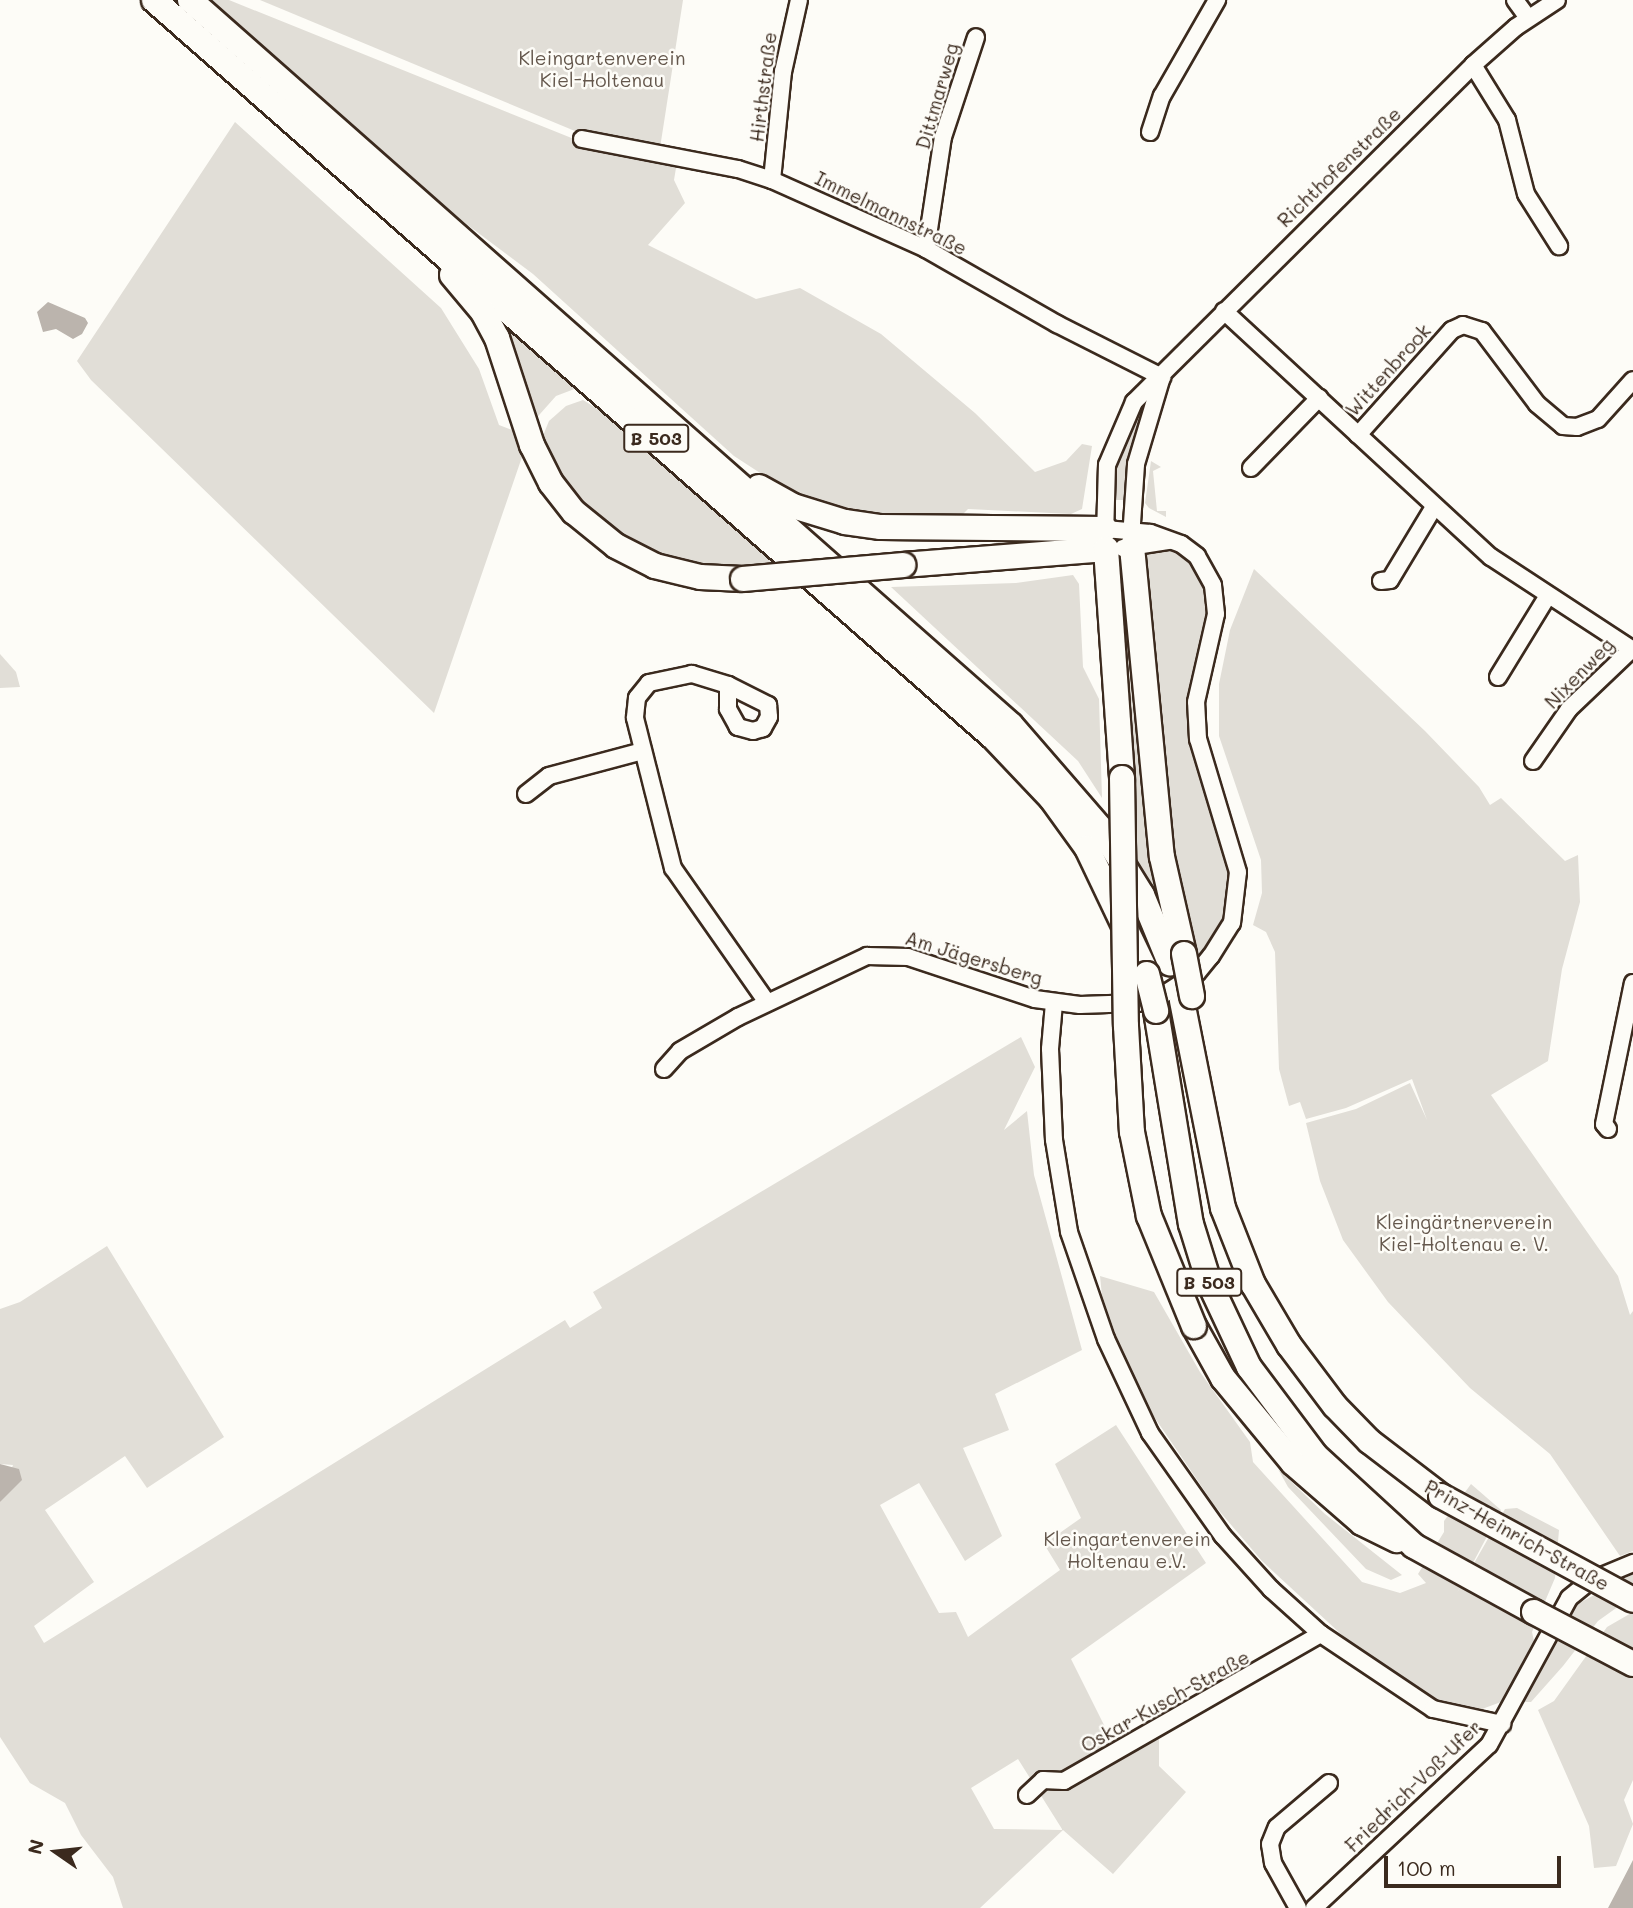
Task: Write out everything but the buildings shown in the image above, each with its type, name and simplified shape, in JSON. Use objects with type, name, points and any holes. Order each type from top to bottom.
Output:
[{"type":"highway","name":"B 503","points":[[154,0],[903,654],[1023,767],[1087,848],[1147,974],[1156,1011],[1191,1224],[1228,1326],[1272,1402],[1315,1455],[1414,1546]]},
{"type":"highway","name":"B 503","points":[[190,0],[695,443],[1040,754],[1101,828],[1134,879],[1177,959]]},
{"type":"highway","points":[[408,224],[483,312],[508,363],[532,445],[551,483],[574,512],[615,546],[655,566],[700,577],[743,579],[903,565],[1105,539]]},
{"type":"highway","points":[[695,443],[793,506],[845,522],[881,527],[1105,539]]},
{"type":"highway","points":[[1131,538],[1162,857],[1177,959]]},
{"type":"highway","name":"B 503","points":[[1105,539],[1122,778],[1126,1026],[1132,1132],[1149,1216],[1194,1326],[1223,1378],[1293,1463],[1362,1523],[1414,1546],[1633,1664]]},
{"type":"highway","name":"Prinz-Heinrich-Straße","points":[[1177,959],[1187,999],[1203,1110],[1223,1208],[1238,1248],[1289,1345],[1335,1406],[1369,1441],[1441,1496],[1633,1600]]},
{"type":"street","name":"Hirthstraße","points":[[772,180],[783,72],[799,0]]},
{"type":"street","points":[[1150,132],[1162,96],[1217,0]]},
{"type":"street","points":[[1515,0],[1528,18]]},
{"type":"street","name":"Richthofenstraße","points":[[1162,377],[1224,311],[1474,65],[1528,18],[1557,0]]},
{"type":"street","name":"Dittmarweg","points":[[926,249],[943,137],[976,37]]},
{"type":"street","points":[[1474,65],[1507,120],[1526,194],[1559,246]]},
{"type":"street","name":"Immelmannstraße","points":[[582,139],[738,169],[772,180],[926,249],[1057,324],[1162,377]]},
{"type":"street","points":[[1224,311],[1434,507],[1515,577],[1632,650]]},
{"type":"street","name":"Wittenbrook","points":[[1358,435],[1452,330],[1464,325],[1482,331],[1558,424],[1590,424],[1633,380]]},
{"type":"street","points":[[1131,538],[1136,464],[1162,377]]},
{"type":"street","points":[[1162,377],[1134,402],[1117,434],[1105,476],[1105,539],[1169,541],[1197,556],[1213,585],[1216,614],[1196,702],[1198,740],[1238,872],[1237,899],[1231,923],[1196,973],[1166,993],[1138,1003],[1054,1003],[1050,1083],[1060,1185],[1069,1233],[1105,1339],[1129,1392],[1186,1488],[1271,1589],[1321,1634],[1433,1709],[1504,1721]]},
{"type":"street","points":[[1620,396],[1633,408]]},
{"type":"street","points":[[1251,468],[1319,398]]},
{"type":"street","points":[[1381,581],[1390,580],[1434,507]]},
{"type":"street","points":[[1498,677],[1547,597]]},
{"type":"street","name":"Nixenweg","points":[[1533,761],[1569,709],[1632,650]]},
{"type":"street","points":[[728,685],[692,674],[649,683],[641,691],[635,709],[673,868],[767,1002]]},
{"type":"street","points":[[526,794],[549,776],[643,751]]},
{"type":"street","name":"Am Jägersberg","points":[[664,1069],[680,1051],[767,1002],[845,963],[891,955],[1054,1003]]},
{"type":"street","points":[[1608,1129],[1604,1124],[1626,1067],[1633,983]]},
{"type":"street","name":"Friedrich-Voß-Ufer","points":[[1314,1908],[1489,1745],[1569,1598],[1590,1581],[1633,1563]]},
{"type":"street","name":"Oskar-Kusch-Straße","points":[[1027,1795],[1043,1780],[1064,1781],[1321,1634]]},
{"type":"street","points":[[1298,1908],[1273,1863],[1273,1834],[1329,1783]]},
{"type":"green space","points":[[203,0],[229,0],[589,145],[677,162],[674,180],[685,203],[648,245],[756,299],[800,288],[881,334],[975,413],[1035,472],[1066,461],[1082,444],[1092,446],[1082,509],[1071,514],[968,509],[961,516],[894,516],[829,508],[785,489],[734,456],[533,274],[465,223]]},
{"type":"green space","name":"Kleingartenverein Kiel-Holtenau","points":[[260,0],[683,0],[660,148],[587,136]]},
{"type":"green space","points":[[235,122],[441,308],[479,369],[499,425],[512,430],[522,457],[434,713],[91,380],[77,361]]},
{"type":"green space","points":[[470,283],[585,385],[556,396],[532,423]]},
{"type":"green space","points":[[583,400],[609,416],[775,557],[774,566],[693,571],[631,546],[568,492],[542,438],[549,421],[566,406]]},
{"type":"green space","points":[[1142,404],[1146,406],[1128,461],[1123,500],[1111,500],[1115,462]]},
{"type":"green space","points":[[1151,461],[1161,467],[1153,471],[1157,511],[1166,511],[1166,517],[1149,508],[1145,503]]},
{"type":"green space","points":[[1181,544],[1213,585],[1196,702],[1237,899],[1196,973],[1184,954],[1132,547]]},
{"type":"green space","points":[[1115,558],[1122,558],[1167,927],[1132,868]]},
{"type":"green space","name":"Kleingärtnerverein Kiel-Holtenau e. V.","points":[[1254,569],[1425,731],[1479,787],[1490,805],[1501,798],[1565,861],[1578,855],[1580,902],[1562,969],[1548,1061],[1491,1095],[1618,1276],[1630,1315],[1633,1311],[1633,1551],[1620,1556],[1550,1454],[1470,1388],[1388,1302],[1343,1240],[1320,1181],[1306,1123],[1356,1109],[1410,1083],[1427,1120],[1412,1079],[1346,1108],[1306,1119],[1300,1102],[1289,1106],[1279,1069],[1275,952],[1266,932],[1253,925],[1262,893],[1261,860],[1219,736],[1219,684],[1230,630]]},
{"type":"green space","points":[[1073,575],[1079,584],[1083,667],[1099,699],[1102,798],[1078,761],[891,587],[1016,583]]},
{"type":"green space","points":[[0,654],[16,672],[20,687],[0,688]]},
{"type":"green space","name":"Kleingartenverein Holtenau e.V.","points":[[1021,1037],[1035,1067],[1004,1130],[1027,1111],[1034,1175],[1082,1350],[995,1394],[1009,1430],[963,1448],[1002,1536],[965,1561],[919,1483],[880,1505],[939,1613],[956,1612],[968,1637],[1060,1570],[1044,1544],[1081,1518],[1055,1464],[1116,1425],[1206,1563],[1071,1659],[1115,1747],[1124,1753],[1159,1738],[1159,1766],[1186,1792],[1113,1874],[1063,1830],[980,1908],[123,1908],[113,1877],[81,1835],[65,1803],[30,1783],[0,1737],[0,1502],[13,1465],[0,1464],[0,1309],[20,1302],[107,1246],[224,1437],[147,1488],[125,1456],[45,1510],[94,1582],[34,1626],[44,1643],[565,1320],[570,1328],[602,1308],[593,1292]],"holes":[[[1018,1759],[1062,1829],[994,1829],[971,1788]]]},
{"type":"green space","points":[[1100,1276],[1154,1292],[1200,1372],[1250,1442],[1253,1462],[1362,1582],[1400,1593],[1426,1583],[1418,1574],[1444,1532],[1444,1521],[1471,1484],[1501,1510],[1457,1593],[1505,1509],[1517,1508],[1559,1530],[1555,1578],[1532,1632],[1534,1641],[1501,1702],[1482,1709],[1441,1702],[1356,1648],[1262,1561],[1215,1506],[1148,1408],[1124,1358],[1102,1296]]},
{"type":"green space","points":[[1278,1469],[1325,1514],[1402,1575],[1391,1580],[1366,1569],[1288,1487]]},
{"type":"green space","points":[[1633,1574],[1633,1596],[1598,1621],[1531,1702],[1524,1702],[1574,1606]]},
{"type":"green space","points":[[1633,1612],[1633,1780],[1624,1800],[1633,1824],[1616,1866],[1594,1868],[1589,1826],[1538,1710],[1554,1701],[1607,1627]]},
{"type":"shaded area","points":[[48,302],[85,318],[88,323],[82,334],[73,339],[56,329],[43,332],[37,312]]},
{"type":"shaded area","points":[[0,1464],[19,1469],[22,1480],[0,1502]]},
{"type":"shaded area","points":[[1633,1860],[1633,1908],[1608,1908],[1618,1889]]}]
